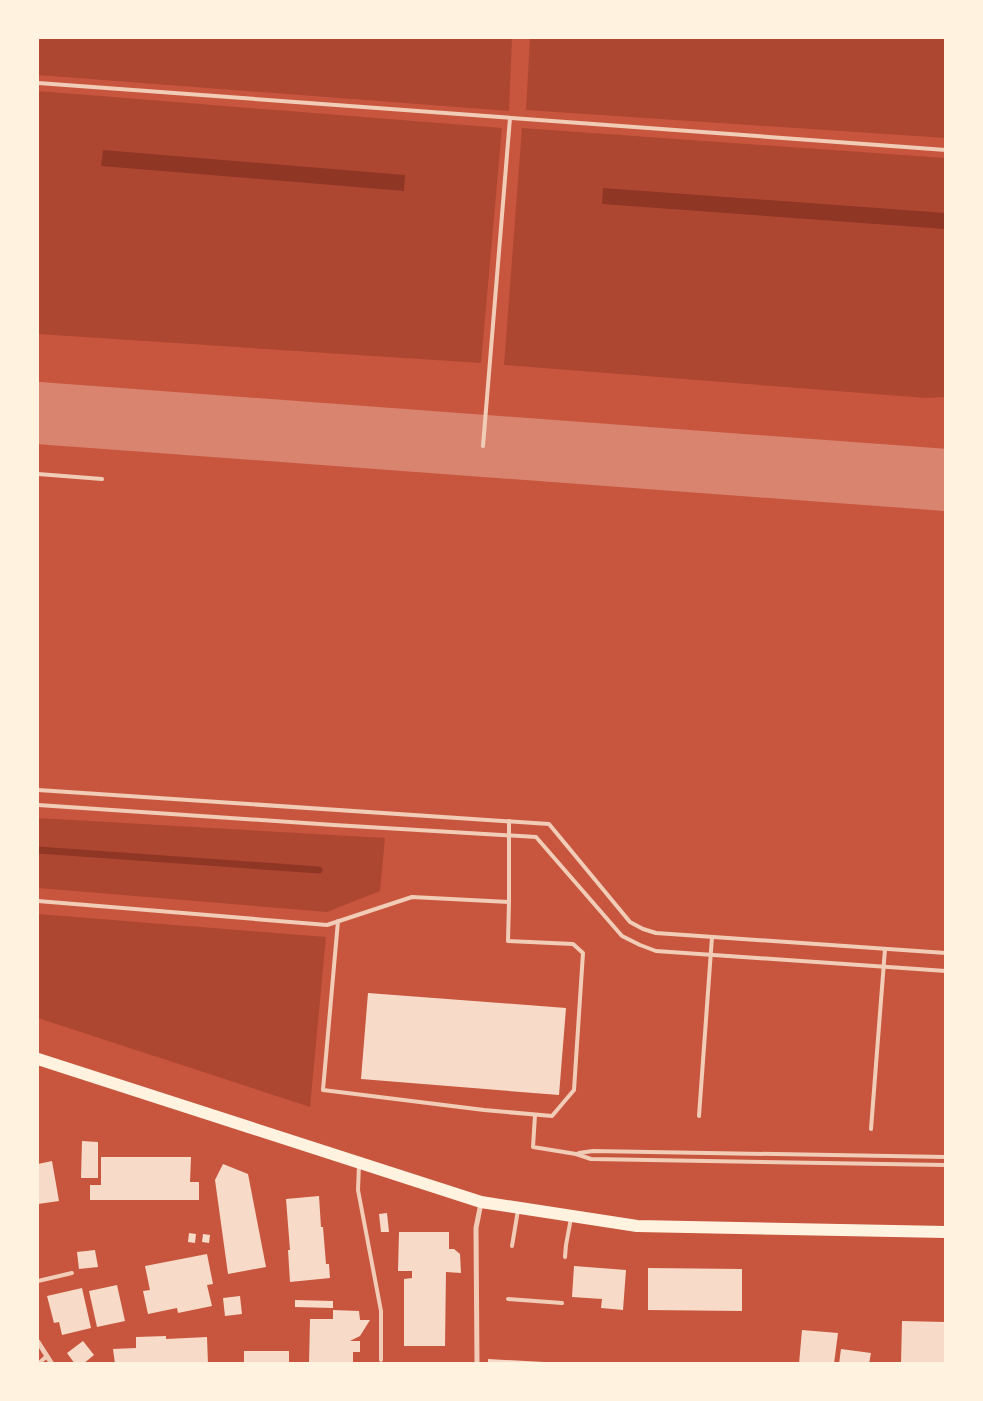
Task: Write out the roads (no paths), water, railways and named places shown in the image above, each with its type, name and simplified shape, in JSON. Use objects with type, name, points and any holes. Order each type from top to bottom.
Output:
[{"type":"main road","points":[[38,1059],[481,1202],[637,1226],[946,1232]]},
{"type":"street","points":[[478,1364],[476,1228],[481,1202]]},
{"type":"street","points":[[38,1342],[52,1364]]},
{"type":"lane","points":[[38,83],[946,150]]},
{"type":"lane","points":[[483,446],[510,118]]},
{"type":"lane","points":[[38,474],[102,479]]},
{"type":"lane","points":[[38,790],[549,824],[630,922],[643,929],[656,933],[946,953]]},
{"type":"lane","points":[[38,805],[324,825],[536,837],[622,936],[656,951],[946,971]]},
{"type":"lane","points":[[338,921],[323,1090],[484,1110],[552,1116],[574,1090],[583,953],[574,944],[508,941],[510,821]]},
{"type":"lane","points":[[38,900],[327,925],[412,897],[509,902]]},
{"type":"lane","points":[[699,1116],[712,937]]},
{"type":"lane","points":[[871,1129],[885,949]]},
{"type":"lane","points":[[535,1115],[533,1147],[576,1154],[591,1159],[946,1166]]},
{"type":"lane","points":[[576,1154],[593,1151],[946,1157]]},
{"type":"lane","points":[[359,1163],[358,1190],[381,1312],[381,1360]]},
{"type":"lane","points":[[512,1246],[518,1208]]},
{"type":"lane","points":[[565,1257],[572,1216]]},
{"type":"lane","points":[[38,1281],[72,1273]]},
{"type":"lane","points":[[508,1299],[562,1303]]},
{"type":"lane","points":[[38,1364],[47,1356]]},
{"type":"waterway","points":[[38,850],[319,870]]}]
